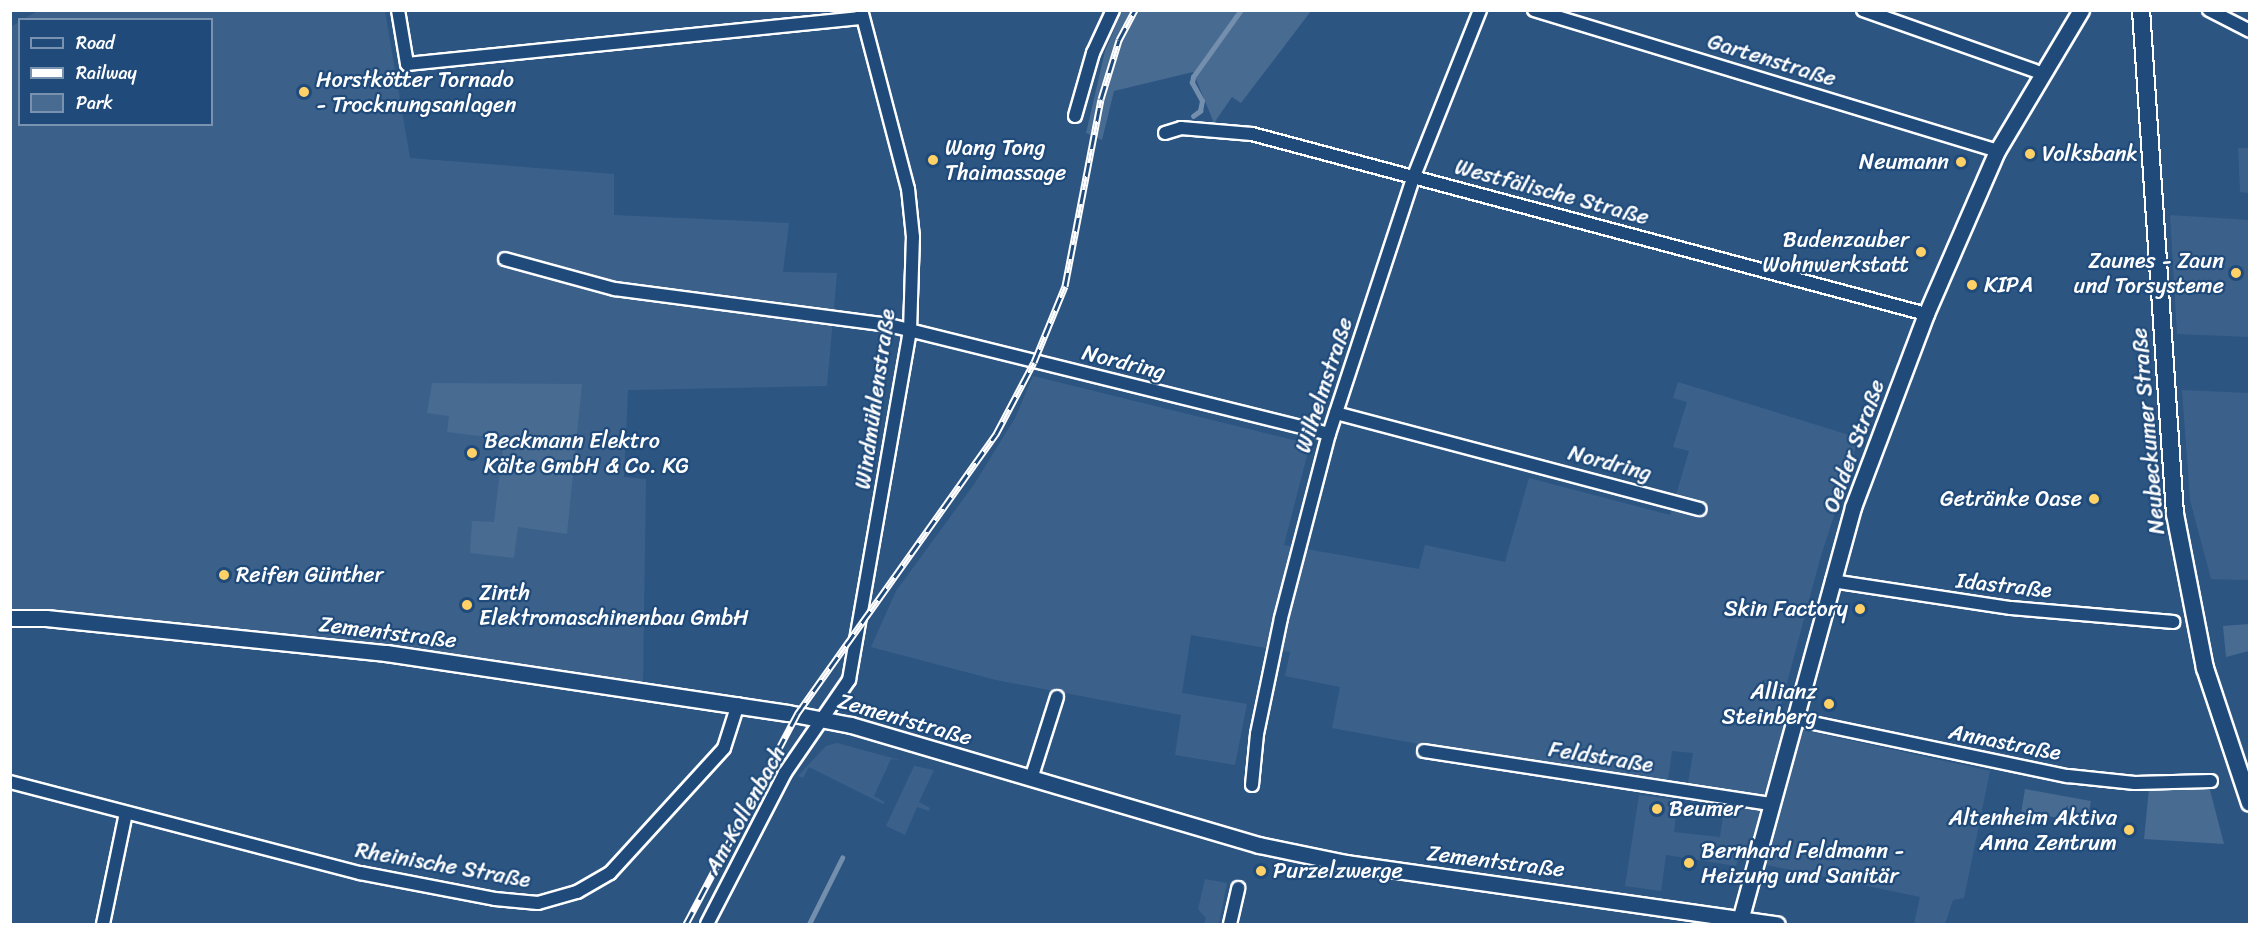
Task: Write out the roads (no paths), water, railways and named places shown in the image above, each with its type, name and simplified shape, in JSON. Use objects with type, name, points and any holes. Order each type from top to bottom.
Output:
[{"type":"main road","name":"Neubeckumer Straße","points":[[2141,10],[2175,514],[2205,668],[2250,803]]},
{"type":"street","points":[[398,10],[407,64],[862,14]]},
{"type":"street","points":[[1075,116],[1093,52],[1113,10]]},
{"type":"street","name":"Wilhelmstraße","points":[[1252,785],[1257,734],[1281,618],[1329,434],[1414,176],[1480,10]]},
{"type":"street","name":"Gartenstraße","points":[[1534,10],[1997,151]]},
{"type":"street","points":[[1863,10],[2041,74]]},
{"type":"street","name":"Oelder Straße","points":[[1740,921],[1854,507],[1926,314],[1997,151],[2081,10]]},
{"type":"street","points":[[2209,10],[2250,32]]},
{"type":"street","name":"Windmühlenstraße","points":[[825,719],[843,694],[853,664],[909,331],[913,237],[908,189],[862,14]]},
{"type":"street","name":"Westfälische Straße","points":[[1165,133],[1181,128],[1252,134],[1926,314]]},
{"type":"street","name":"Nordring","points":[[505,259],[615,289],[909,331],[1329,434]]},
{"type":"street","name":"Nordring","points":[[1336,412],[1700,509]]},
{"type":"street","name":"Idastraße","points":[[1832,581],[2001,606],[2173,622]]},
{"type":"street","name":"Zementstraße","points":[[10,618],[46,618],[356,650],[738,704],[825,719],[1250,843],[1346,863],[1740,921],[1777,924]]},
{"type":"street","points":[[1031,778],[1056,697]]},
{"type":"street","name":"Rheinische Straße","points":[[10,782],[360,873],[495,899],[538,903],[577,892],[610,873],[724,748],[738,704]]},
{"type":"street","name":"Am Kollenbach","points":[[707,924],[785,774],[825,719]]},
{"type":"street","name":"Annastraße","points":[[1794,719],[2068,776],[2135,783],[2211,781]]},
{"type":"street","name":"Feldstraße","points":[[1424,751],[1771,804]]},
{"type":"street","points":[[102,924],[126,813]]},
{"type":"street","points":[[1230,924],[1238,888]]},
{"type":"waterway","points":[[1193,116],[1200,111],[1202,101],[1192,83],[1193,77],[1241,10]]},
{"type":"waterway","points":[[809,924],[842,858]]},
{"type":"railway","points":[[686,924],[797,714],[996,434],[1034,362],[1065,286],[1101,99],[1119,40],[1135,10]]},
{"type":"place","name":"Horstkötter Tornado - Trocknungsanlagen","points":[[304,92]]},
{"type":"place","name":"Volksbank","points":[[2030,154]]},
{"type":"place","name":"Wang Tong Thaimassage","points":[[933,160]]},
{"type":"place","name":"Neumann","points":[[1961,162]]},
{"type":"place","name":"Budenzauber Wohnwerkstatt","points":[[1921,252]]},
{"type":"place","name":"Zaunes - Zaun und Torsysteme","points":[[2236,273]]},
{"type":"place","name":"KIPA","points":[[1972,285]]},
{"type":"place","name":"Beckmann Elektro Kälte GmbH & Co. KG","points":[[472,453]]},
{"type":"place","name":"Getränke Oase","points":[[2094,499]]},
{"type":"place","name":"Reifen Günther","points":[[224,575]]},
{"type":"place","name":"Zinth Elektromaschinenbau GmbH","points":[[467,605]]},
{"type":"place","name":"Skin Factory","points":[[1860,609]]},
{"type":"place","name":"Allianz Steinberg","points":[[1829,704]]},
{"type":"place","name":"Beumer","points":[[1657,809]]},
{"type":"place","name":"Altenheim Aktiva Anna Zentrum","points":[[2129,830]]},
{"type":"place","name":"Bernhard Feldmann - Heizung und Sanitär","points":[[1689,863]]},
{"type":"place","name":"Purzelzwerge","points":[[1261,871]]}]
